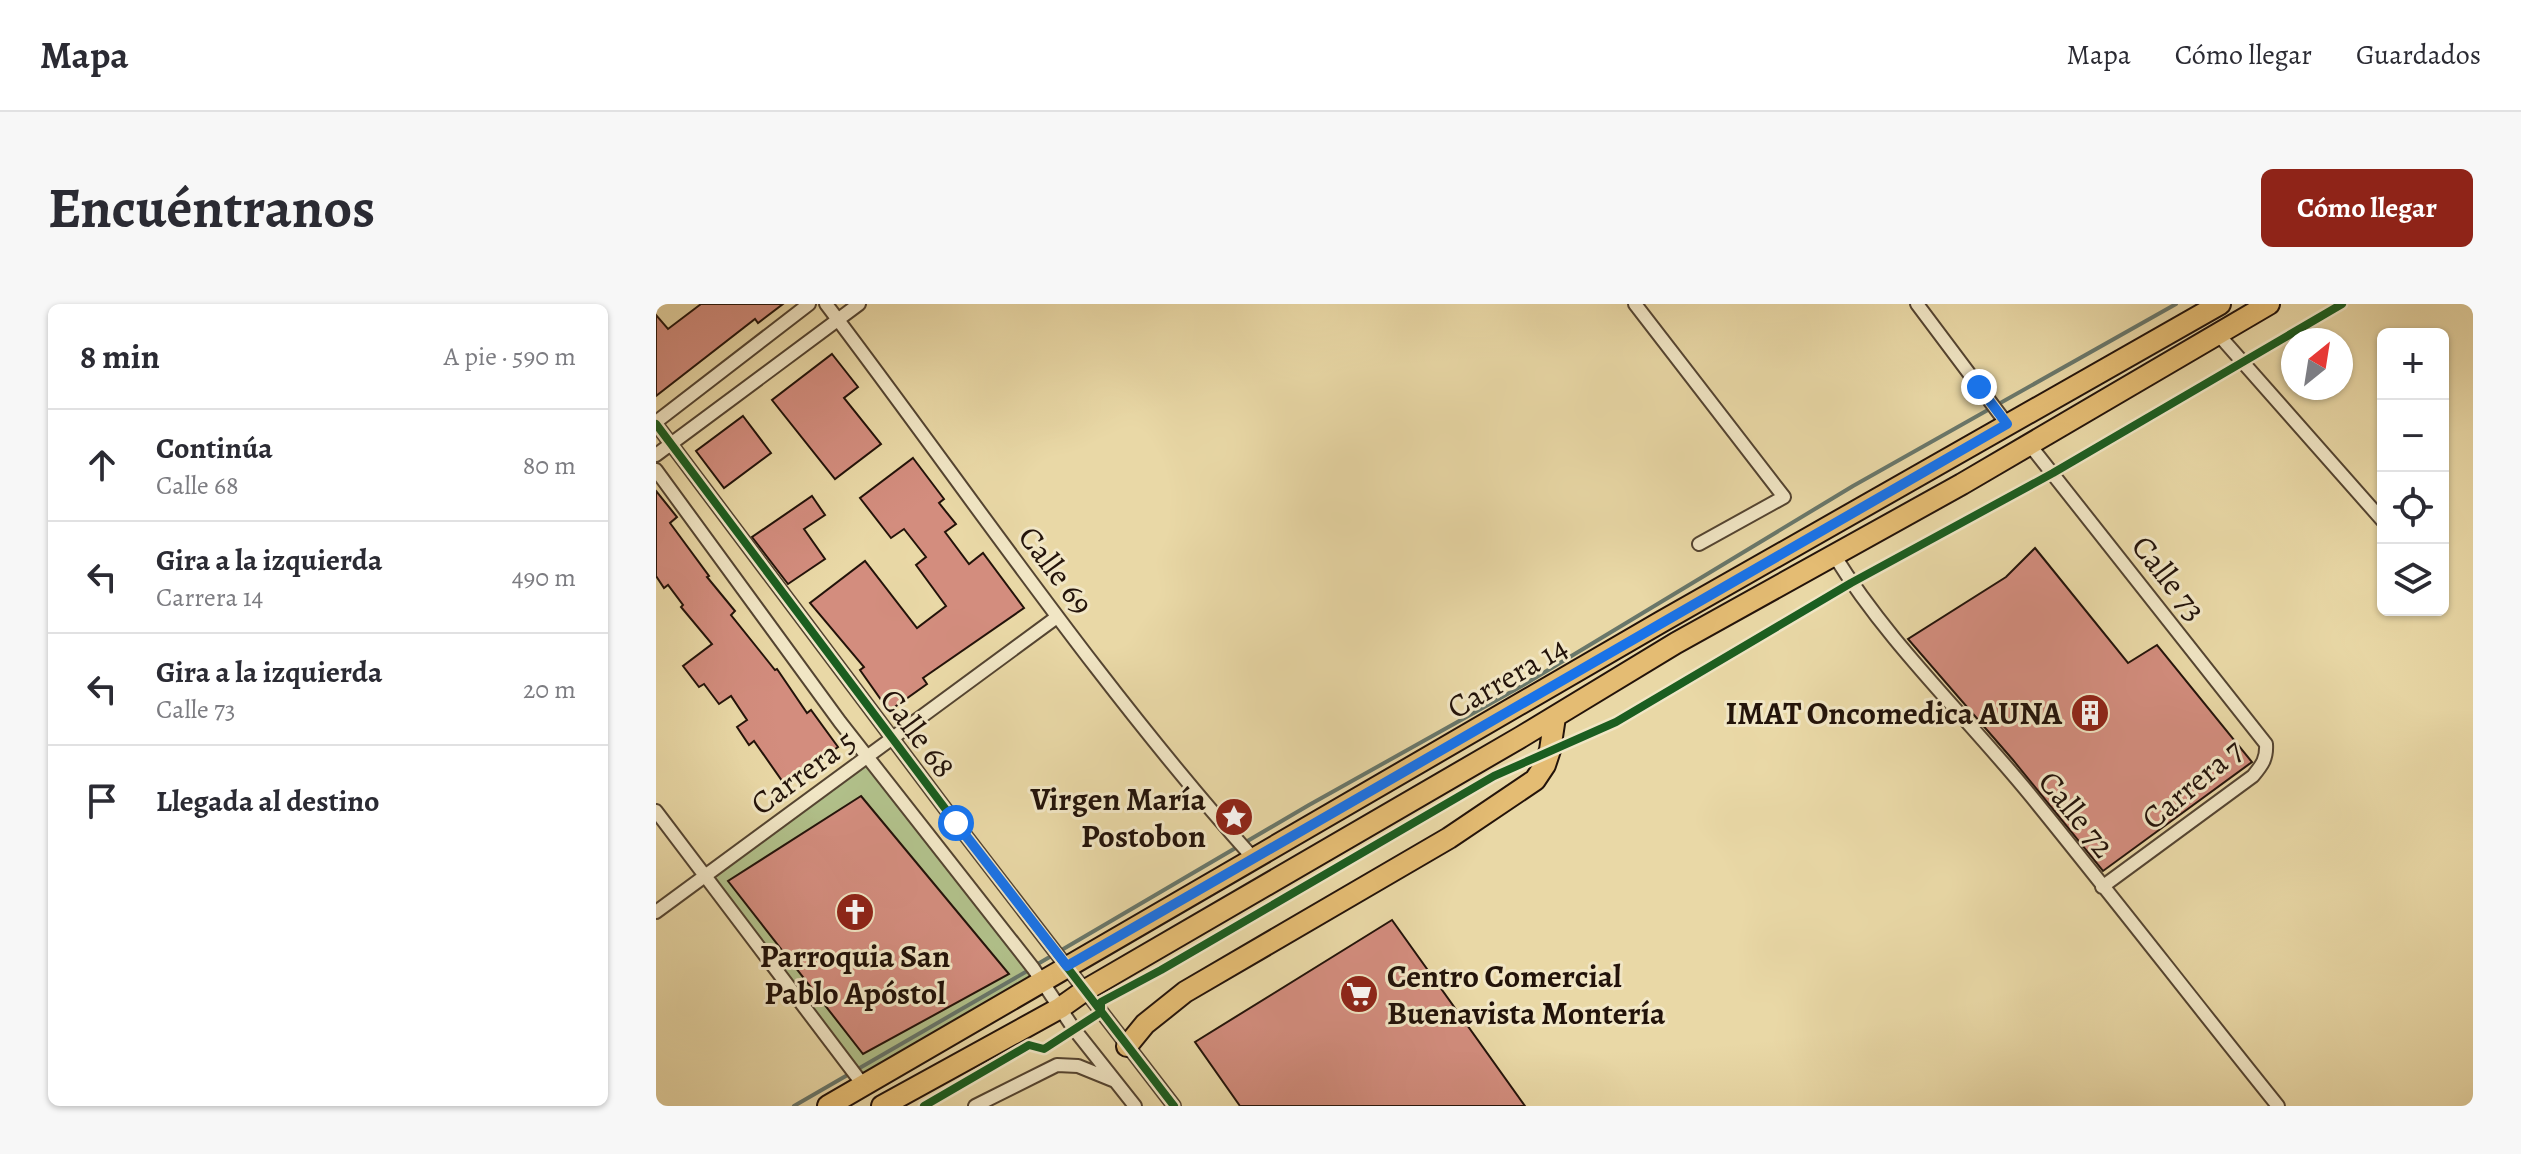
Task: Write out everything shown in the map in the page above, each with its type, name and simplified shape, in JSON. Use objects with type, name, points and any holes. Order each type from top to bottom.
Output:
[{"type":"main road","name":"Carrera 14","points":[[828,1106],[860,1081],[1062,960],[1661,622],[2004,420],[2220,304]]},
{"type":"main road","name":"Carrera 14","points":[[882,1106],[1060,1008],[1676,643],[2029,444],[2269,304]]},
{"type":"main road","points":[[1127,1046],[1145,1024],[1185,992],[1449,838],[1535,780],[1550,750],[1555,717]]},
{"type":"street","points":[[656,423],[809,304]]},
{"type":"street","name":"Calle 69","points":[[826,304],[1057,617],[1249,853]]},
{"type":"street","points":[[656,455],[859,304]]},
{"type":"street","points":[[1635,304],[1784,497],[1699,544]]},
{"type":"street","points":[[1917,304],[2004,420]]},
{"type":"street","points":[[2217,333],[2377,514]]},
{"type":"street","name":"Calle 68","points":[[656,423],[893,740],[1174,1106]]},
{"type":"street","name":"Calle 73","points":[[2029,444],[2266,744]]},
{"type":"street","name":"Calle 68","points":[[656,470],[867,757],[1019,950],[1074,1029],[1135,1106]]},
{"type":"street","name":"Calle 72","points":[[1834,555],[1892,639],[2029,794],[2278,1106]]},
{"type":"street","name":"Carrera 5","points":[[656,912],[1057,617]]},
{"type":"street","name":"Carrera 7","points":[[2102,887],[2253,776],[2263,765],[2267,755],[2266,744]]},
{"type":"street","points":[[656,811],[860,1081]]},
{"type":"street","points":[[975,1106],[1057,1065],[1078,1066],[1117,1082]]},
{"type":"green space","name":"Parroquia San Pablo Apóstol","points":[[867,757],[1043,981],[864,1086],[705,875]]},
{"type":"building","points":[[701,304],[783,304],[758,323],[755,319],[656,396],[656,315],[668,329]]},
{"type":"building","points":[[832,354],[858,387],[844,398],[881,444],[835,479],[772,400]]},
{"type":"building","points":[[743,416],[771,453],[724,488],[696,451]]},
{"type":"building","points":[[913,458],[944,499],[939,503],[956,524],[945,532],[969,564],[983,553],[1024,608],[923,678],[927,684],[889,711],[860,670],[864,667],[810,603],[865,561],[917,628],[946,606],[916,565],[926,557],[904,529],[891,538],[860,498]]},
{"type":"building","points":[[656,491],[677,517],[670,523],[735,611],[731,615],[777,669],[807,713],[811,710],[838,747],[785,785],[754,741],[749,745],[737,727],[747,720],[731,696],[719,704],[704,684],[699,687],[683,666],[712,644],[681,607],[683,605],[668,585],[664,588],[656,576]]},
{"type":"building","points":[[812,496],[825,515],[804,529],[825,559],[788,584],[752,537]]},
{"type":"building","name":"IMAT Oncomedica AUNA","points":[[2035,548],[2128,663],[2157,645],[2252,762],[2103,871],[2013,760],[1908,639],[2006,577]]},
{"type":"building","name":"Parroquia San Pablo Apóstol","points":[[861,796],[1009,974],[863,1054],[728,881]]},
{"type":"building","name":"Centro Comercial Buenavista Montería","points":[[1392,920],[1525,1106],[1240,1106],[1195,1042]]},
{"type":"waterway","points":[[1036,965],[1309,805],[1520,687],[1853,486],[2176,304]]},
{"type":"waterway","points":[[794,1106],[1029,970]]},
{"type":"cycle path","points":[[924,1106],[1029,1045],[1044,1049],[1101,1012],[1101,1002],[1494,776],[1616,722],[1851,583],[2053,473],[2342,304]]},
{"type":"cycle path","points":[[656,424],[956,823],[1174,1106]]},
{"type":"place","name":"IMAT Oncomedica AUNA","points":[[2090,713]]},
{"type":"place","name":"Virgen María Postobon","points":[[1234,817]]},
{"type":"place","name":"Parroquia San Pablo Apóstol","points":[[855,912]]},
{"type":"place","name":"Centro Comercial Buenavista Montería","points":[[1359,994]]},
{"type":"route","points":[[956,823],[1067,966],[2007,424],[1979,387]]}]
